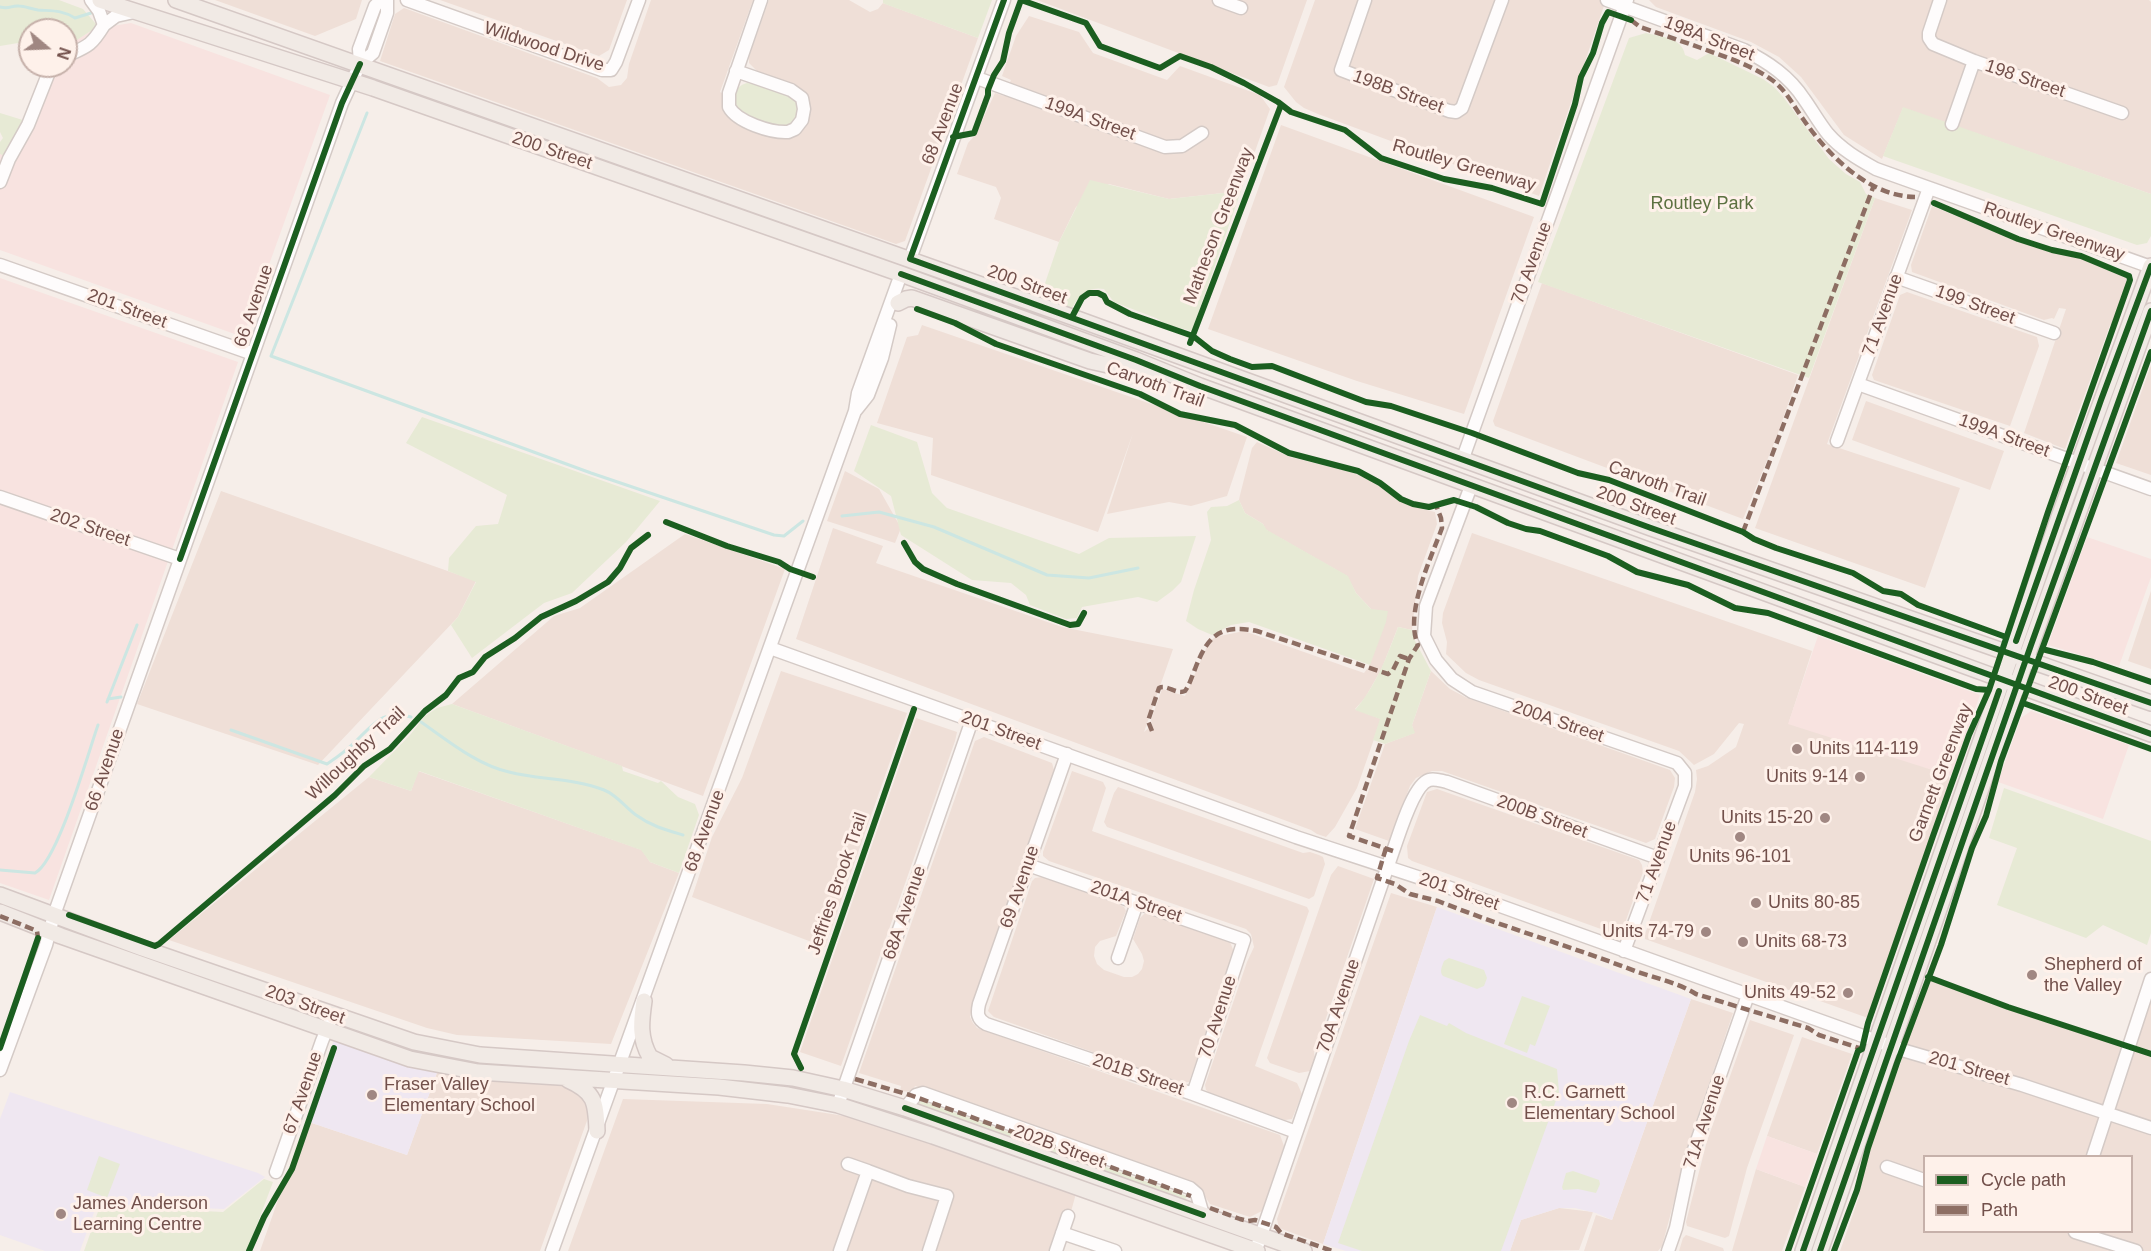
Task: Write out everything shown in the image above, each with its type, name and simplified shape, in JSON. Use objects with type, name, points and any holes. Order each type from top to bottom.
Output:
[{"type":"main road","name":"200 Street","points":[[100,0],[352,81],[901,274],[1471,486],[2151,734]]},
{"type":"main road","name":"200 Street","points":[[176,0],[910,259],[1652,528],[2151,703]]},
{"type":"main road","points":[[2019,656],[2079,462],[2151,266]]},
{"type":"main road","points":[[898,303],[906,298],[912,298],[1090,361],[1200,386]]},
{"type":"main road","points":[[1820,1251],[1884,1043],[2009,683],[2094,469],[2151,311]]},
{"type":"main road","points":[[1419,466],[1443,467],[1455,464],[1463,458]]},
{"type":"main road","name":"203 Street","points":[[0,895],[52,923],[382,1050],[438,1065],[478,1072],[615,1080]]},
{"type":"main road","name":"203 Street","points":[[0,912],[52,923],[333,1014],[387,1035],[480,1055],[621,1064]]},
{"type":"main road","points":[[644,1001],[641,1023],[646,1050],[650,1057],[661,1063],[681,1068]]},
{"type":"main road","points":[[1803,1251],[1884,1043]]},
{"type":"main road","name":"202B Street","points":[[621,1064],[767,1075],[843,1089],[905,1108],[1203,1215],[1258,1247]]},
{"type":"main road","points":[[565,1078],[591,1095],[596,1108],[597,1131]]},
{"type":"main road","name":"202B Street","points":[[615,1080],[765,1092],[838,1105],[1258,1247],[1304,1251]]},
{"type":"street","points":[[91,0],[100,11],[104,25]]},
{"type":"street","points":[[360,64],[359,49],[375,6],[381,0]]},
{"type":"street","points":[[360,64],[373,53],[387,13],[387,0]]},
{"type":"street","name":"Wildwood Drive","points":[[407,0],[602,70],[611,70],[616,62],[639,0]]},
{"type":"street","points":[[736,71],[786,88],[799,96],[804,105],[804,112],[798,126],[791,131],[780,132],[745,121],[735,116],[729,107],[728,99],[736,71],[761,0]]},
{"type":"street","name":"68 Avenue","points":[[910,259],[1004,0]]},
{"type":"street","points":[[1219,0],[1241,8]]},
{"type":"street","name":"198B Street","points":[[1365,0],[1341,70],[1456,112],[1462,108],[1502,0]]},
{"type":"street","name":"198A Street","points":[[1607,0],[1626,3],[1761,59],[1792,83],[1824,129],[1854,157],[1876,169],[1929,188]]},
{"type":"street","name":"198 Street","points":[[1940,0],[1929,33],[1930,41],[1938,47],[2122,112]]},
{"type":"street","name":"70 Avenue","points":[[1463,458],[1626,3]]},
{"type":"street","points":[[78,51],[92,43],[104,25],[116,16],[134,12]]},
{"type":"street","points":[[1952,124],[1974,61]]},
{"type":"street","name":"66 Avenue","points":[[0,1070],[339,112],[360,64]]},
{"type":"street","points":[[0,183],[9,159],[28,125],[47,78]]},
{"type":"street","name":"199A Street","points":[[976,78],[1165,147],[1182,146],[1202,133]]},
{"type":"street","points":[[1929,188],[2151,266]]},
{"type":"street","name":"71 Avenue","points":[[1837,441],[1929,188]]},
{"type":"street","name":"201 Street","points":[[0,264],[253,354]]},
{"type":"street","name":"68 Avenue","points":[[552,1251],[855,411],[858,393],[901,274]]},
{"type":"street","name":"199 Street","points":[[1896,277],[2054,333]]},
{"type":"street","name":"68 Avenue","points":[[855,411],[868,395],[898,303]]},
{"type":"street","name":"199A Street","points":[[1858,384],[2151,489]]},
{"type":"street","name":"200A Street","points":[[1471,486],[1426,606],[1424,636],[1436,660],[1452,679],[1472,692],[1677,763],[1685,773]]},
{"type":"street","name":"202 Street","points":[[0,497],[180,559]]},
{"type":"street","name":"201 Street","points":[[770,648],[1324,847],[1388,867],[1884,1043],[2022,1085],[2151,1128]]},
{"type":"street","name":"68A Avenue","points":[[838,1105],[972,720]]},
{"type":"street","name":"69 Avenue","points":[[980,1020],[979,1004],[1067,754]]},
{"type":"street","name":"71 Avenue","points":[[1624,951],[1685,786],[1685,773]]},
{"type":"street","name":"200B Street","points":[[1426,781],[1431,779],[1447,782],[1658,858]]},
{"type":"street","name":"70A Avenue","points":[[1258,1247],[1388,867],[1415,796],[1426,781]]},
{"type":"street","name":"201A Street","points":[[1028,865],[1244,940]]},
{"type":"street","points":[[1118,958],[1137,903]]},
{"type":"street","name":"70 Avenue","points":[[1192,1094],[1244,940]]},
{"type":"street","points":[[2093,1155],[2149,993],[2151,979]]},
{"type":"street","name":"71A Avenue","points":[[1668,1251],[1676,1228],[1690,1161],[1748,995]]},
{"type":"street","name":"67 Avenue","points":[[276,1172],[333,1014]]},
{"type":"street","name":"201B Street","points":[[980,1020],[991,1026],[1296,1132]]},
{"type":"street","name":"202B Street","points":[[905,1108],[916,1095],[923,1093],[1190,1188],[1197,1194],[1203,1215]]},
{"type":"street","points":[[848,1164],[908,1186],[947,1196],[929,1251]]},
{"type":"street","points":[[1887,1167],[1923,1180]]},
{"type":"street","points":[[840,1251],[868,1171]]},
{"type":"street","points":[[1056,1251],[1068,1216]]},
{"type":"street","points":[[1062,1233],[1115,1251]]},
{"type":"street","points":[[2078,1233],[2136,1251]]},
{"type":"shaded area","points":[[215,0],[362,0],[356,19],[315,36]]},
{"type":"shaded area","points":[[440,0],[627,0],[609,50],[599,56]]},
{"type":"shaded area","points":[[651,0],[753,0],[720,92],[722,103],[725,113],[735,123],[781,139],[793,137],[802,131],[808,122],[811,110],[806,95],[798,87],[757,71],[749,63],[749,57],[769,0],[849,0],[870,12],[878,9],[883,3],[978,38],[905,241],[896,244],[380,61],[395,14],[404,8],[597,78],[609,87],[621,85],[627,78],[629,64]]},
{"type":"shaded area","points":[[1037,0],[1307,0],[1277,85],[1269,87]]},
{"type":"shaded area","points":[[1315,0],[1606,0],[1539,196],[1318,114],[1296,102],[1284,87]]},
{"type":"shaded area","points":[[1649,0],[2149,0],[2151,2],[2151,194],[1903,108],[1882,159],[1844,135],[1801,77],[1779,57],[1751,42],[1656,7]]},
{"type":"shaded area","points":[[1029,16],[1079,32],[1093,53],[1167,80],[1180,66],[1260,95],[1270,109],[1241,191],[1169,199],[1109,184],[1076,207],[1059,242],[994,219],[1001,198],[996,187],[957,174],[968,143],[976,134],[995,93],[1004,96],[1011,80],[1002,76],[1016,36]]},
{"type":"shaded area","points":[[131,23],[330,95],[243,337],[0,250],[0,154],[6,155],[25,124],[42,78],[78,78],[78,39],[94,29]]},
{"type":"shaded area","points":[[1281,125],[1534,217],[1464,414],[1357,381],[1208,329]]},
{"type":"shaded area","points":[[1875,198],[1912,210],[1827,444],[1960,488],[1925,588],[1755,528]]},
{"type":"shaded area","points":[[1932,206],[2014,240],[2046,251],[2075,256],[2126,278],[2127,283],[2113,326],[2110,325],[2065,449],[2024,433],[2066,309],[2059,308],[2054,319],[2044,320],[1912,272],[1911,265]]},
{"type":"shaded area","points":[[0,278],[238,362],[49,900],[0,883]]},
{"type":"shaded area","points":[[1542,283],[1798,375],[1777,436],[1743,519],[1495,426],[1493,421]]},
{"type":"shaded area","points":[[1907,292],[2037,337],[2039,346],[2010,426],[1874,380],[1872,375],[1900,295]]},
{"type":"shaded area","points":[[922,325],[1247,437],[1227,496],[1191,506],[1169,502],[1107,514],[1133,433],[1098,532],[931,475],[933,438],[877,423],[907,337],[918,335]]},
{"type":"shaded area","points":[[2151,365],[2151,475],[2116,463]]},
{"type":"shaded area","points":[[1866,401],[2004,451],[1990,490],[1852,440]]},
{"type":"shaded area","points":[[1257,442],[1290,457],[1351,472],[1368,479],[1414,507],[1435,512],[1437,524],[1418,576],[1412,630],[1398,627],[1382,668],[1365,698],[1355,709],[1381,719],[1357,788],[1335,827],[1326,837],[796,639],[833,528],[883,546],[876,563],[1062,627],[1173,649],[1144,732],[1152,725],[1151,720],[1162,689],[1185,696],[1209,642],[1215,637],[1244,631],[1364,673],[1370,665],[1371,609],[1356,593],[1347,576],[1266,530],[1263,524],[1245,513],[1239,500],[1252,448]]},
{"type":"shaded area","points":[[845,471],[879,489],[901,528],[895,543],[827,521]]},
{"type":"shaded area","points":[[221,491],[476,581],[458,617],[318,765],[137,704]]},
{"type":"shaded area","points":[[1472,533],[1812,651],[1789,722],[1948,775],[1952,784],[1868,1018],[1645,939],[1695,792],[1696,770],[1708,766],[1736,747],[1744,724],[1739,723],[1714,754],[1694,765],[1679,751],[1479,680],[1466,673],[1446,654],[1447,642],[1442,623],[1443,613]]},
{"type":"shaded area","points":[[685,534],[785,569],[703,796],[452,704],[554,616],[580,608]]},
{"type":"shaded area","points":[[2087,537],[2151,559],[2151,577],[2119,666],[2048,645]]},
{"type":"shaded area","points":[[2151,591],[2151,669],[2128,661]]},
{"type":"shaded area","points":[[1818,636],[1980,695],[1951,776],[1788,724]]},
{"type":"shaded area","points":[[781,671],[907,713],[825,947],[692,897],[712,837],[742,778]]},
{"type":"shaded area","points":[[1431,671],[1450,689],[1467,698],[1670,770],[1675,778],[1674,787],[1655,839],[1646,843],[1442,771],[1432,771],[1416,778],[1410,786],[1389,841],[1355,829],[1385,744],[1414,733],[1412,725]]},
{"type":"shaded area","points":[[2031,711],[2129,745],[2103,819],[1998,782],[2021,718]]},
{"type":"shaded area","points":[[916,718],[957,732],[841,1066],[800,1052]]},
{"type":"shaded area","points":[[984,737],[1052,763],[1054,770],[971,1011],[970,1017],[973,1023],[977,1028],[1280,1135],[1284,1146],[1262,1211],[1250,1217],[1210,1204],[1200,1189],[1193,1184],[915,1086],[912,1092],[900,1091],[901,1086],[859,1073],[975,741]]},
{"type":"shaded area","points":[[418,771],[642,850],[650,862],[679,873],[611,1044],[457,1035],[427,1028],[169,940],[369,777],[411,791]]},
{"type":"shaded area","points":[[1072,771],[1103,782],[1106,788],[1092,831],[1307,907],[1309,911],[1255,1066],[1297,1083],[1302,1094],[1292,1119],[1285,1120],[1206,1090],[1205,1085],[1254,947],[1251,934],[1246,929],[1049,861],[1043,856]]},
{"type":"shaded area","points":[[1118,787],[1303,853],[1310,852],[1323,857],[1325,864],[1314,896],[1309,899],[1107,827],[1104,822]]},
{"type":"shaded area","points":[[1437,789],[1639,860],[1643,872],[1624,926],[1612,933],[1412,861],[1408,858],[1407,846],[1427,792]]},
{"type":"shaded area","points":[[1338,866],[1374,879],[1314,1053],[1315,1057],[1310,1071],[1299,1073],[1270,1063],[1267,1058],[1331,875]]},
{"type":"shaded area","points":[[1043,874],[1121,902],[1120,905],[1126,911],[1116,936],[1100,941],[1095,947],[1094,956],[1097,964],[1104,970],[1124,977],[1132,977],[1142,969],[1144,961],[1142,954],[1133,939],[1140,918],[1144,914],[1150,913],[1230,942],[1234,952],[1189,1082],[1180,1083],[994,1017],[988,1011],[1032,881],[1042,877]]},
{"type":"shaded area","points":[[1391,893],[1437,907],[1323,1244],[1279,1228],[1277,1219]]},
{"type":"shaded area","name":"R.C. Garnett Elementary School","points":[[1437,907],[1691,999],[1612,1220],[1575,1208],[1559,1208],[1521,1220],[1510,1251],[1346,1251],[1323,1244]]},
{"type":"shaded area","points":[[1928,977],[2008,1007],[2130,1046],[2151,979],[2151,1251],[1840,1251],[1859,1197],[1857,1190],[1868,1148],[1900,1065]]},
{"type":"shaded area","points":[[1691,999],[1733,1013],[1692,1134],[1662,1246],[1658,1251],[1584,1251],[1596,1215],[1612,1220]]},
{"type":"shaded area","points":[[1750,1020],[1794,1035],[1747,1168],[1729,1236],[1725,1238],[1687,1226],[1686,1222],[1707,1141]]},
{"type":"shaded area","points":[[1802,1037],[1852,1054],[1817,1154],[1767,1136]]},
{"type":"shaded area","name":"Fraser Valley Elementary School","points":[[334,1040],[438,1070],[407,1155],[306,1121]]},
{"type":"shaded area","points":[[438,1070],[485,1081],[564,1082],[580,1092],[589,1107],[588,1118],[540,1251],[260,1251],[306,1121],[407,1155]]},
{"type":"shaded area","points":[[10,1092],[265,1177],[224,1209],[97,1204],[80,1251],[45,1251],[0,1235],[0,1119]]},
{"type":"shaded area","points":[[623,1099],[767,1104],[858,1118],[1077,1190],[1060,1251],[568,1251]]},
{"type":"shaded area","points":[[1767,1136],[1817,1154],[1805,1187],[1756,1169]]},
{"type":"shaded area","points":[[1756,1169],[1805,1187],[1782,1251],[1732,1251]]},
{"type":"shaded area","points":[[1559,1208],[1593,1212],[1579,1250],[1510,1251],[1521,1220]]},
{"type":"shaded area","points":[[1686,1235],[1723,1248],[1724,1251],[1679,1251]]},
{"type":"green space","points":[[0,0],[59,0],[83,9],[96,24],[94,29],[78,39],[78,18],[18,18],[18,43],[0,46]]},
{"type":"green space","points":[[883,0],[992,0],[978,38],[885,4]]},
{"type":"green space","name":"Routley Park","points":[[1646,33],[1675,41],[1683,49],[1685,55],[1697,60],[1709,53],[1763,79],[1784,98],[1829,159],[1846,174],[1860,182],[1866,194],[1875,198],[1809,378],[1538,282],[1629,38]]},
{"type":"green space","points":[[747,83],[793,98],[799,109],[797,118],[792,124],[776,125],[747,115],[735,103],[735,96],[739,87]]},
{"type":"green space","points":[[1903,107],[2151,194],[2151,236],[2147,243],[2137,245],[1883,156]]},
{"type":"green space","points":[[0,113],[26,121],[5,156],[0,154],[0,142],[3,138],[0,132]]},
{"type":"green space","points":[[1090,180],[1169,199],[1241,191],[1192,331],[1168,325],[1114,302],[1104,289],[1098,288],[1085,292],[1072,308],[1040,298],[1059,242]]},
{"type":"green space","points":[[422,417],[660,501],[626,542],[572,593],[544,603],[472,658],[451,625],[458,617],[476,582],[448,571],[449,558],[476,526],[498,524],[507,495],[406,443]]},
{"type":"green space","points":[[871,425],[917,442],[932,493],[947,508],[1079,554],[1109,538],[1196,536],[1181,582],[1157,602],[1138,597],[1082,607],[1077,618],[1066,619],[1030,605],[1026,595],[1011,583],[972,580],[901,535],[891,496],[854,471]]},
{"type":"green space","points":[[1239,500],[1245,513],[1263,524],[1267,530],[1348,576],[1356,593],[1371,609],[1388,611],[1370,665],[1249,622],[1231,625],[1212,635],[1186,621],[1211,540],[1207,512],[1211,507],[1227,506]]},
{"type":"green space","points":[[1398,627],[1412,630],[1414,639],[1431,671],[1412,725],[1415,733],[1385,744],[1373,740],[1380,719],[1355,710],[1375,681]]},
{"type":"green space","points":[[452,704],[622,766],[623,771],[658,783],[661,781],[678,797],[695,804],[699,815],[679,873],[650,862],[641,850],[419,771],[411,791],[369,777],[425,716],[437,708]]},
{"type":"green space","points":[[2004,788],[2151,841],[2151,933],[2147,945],[2103,925],[2086,938],[1997,905],[2017,848],[1989,838]]},
{"type":"green space","points":[[1449,958],[1484,970],[1487,978],[1484,986],[1477,989],[1443,976],[1441,973],[1444,961]]},
{"type":"green space","points":[[1522,996],[1550,1006],[1535,1046],[1530,1044],[1527,1053],[1504,1044]]},
{"type":"green space","points":[[1420,1015],[1447,1026],[1449,1023],[1466,1033],[1557,1069],[1559,1092],[1501,1251],[1362,1251],[1338,1243]]},
{"type":"green space","points":[[920,1100],[1187,1196],[1185,1201],[915,1105]]},
{"type":"green space","points":[[99,1156],[120,1164],[107,1198],[87,1190]]},
{"type":"green space","points":[[1573,1171],[1599,1180],[1600,1184],[1596,1193],[1578,1189],[1563,1190],[1566,1173]]},
{"type":"green space","points":[[264,1179],[273,1182],[247,1251],[84,1251],[100,1206],[223,1212]]},
{"type":"waterway","points":[[0,7],[21,6],[57,11],[75,18],[91,13]]},
{"type":"waterway","points":[[367,113],[271,356],[591,473],[774,535],[784,536],[803,521]]},
{"type":"waterway","points":[[842,516],[879,512],[934,527],[1047,575],[1089,578],[1138,568]]},
{"type":"waterway","points":[[107,702],[137,625]]},
{"type":"waterway","points":[[108,699],[121,697]]},
{"type":"waterway","points":[[231,730],[327,764],[383,718],[395,715],[411,717]]},
{"type":"waterway","points":[[421,722],[485,764],[509,772],[580,783],[604,790],[647,822],[683,835]]},
{"type":"waterway","points":[[0,870],[35,873],[44,864],[62,828],[98,725]]},
{"type":"marked path","points":[[1631,20],[1640,27],[1728,58],[1764,74],[1781,88],[1824,146],[1851,171],[1881,189],[1898,195],[1915,197]]},
{"type":"marked path","points":[[1743,532],[1874,185]]},
{"type":"marked path","points":[[1393,851],[1349,836],[1409,659],[1418,645],[1414,618],[1417,602],[1442,528],[1436,505]]},
{"type":"marked path","points":[[1152,731],[1148,721],[1159,688],[1185,691],[1205,648],[1211,640],[1225,631],[1234,629],[1257,631],[1388,674],[1393,670],[1400,656],[1409,659]]},
{"type":"marked path","points":[[1386,848],[1377,878],[1395,884],[1410,894],[1438,901],[1675,984],[1696,994],[1808,1028],[1819,1035],[1862,1049]]},
{"type":"marked path","points":[[0,916],[37,931],[38,938]]},
{"type":"marked path","points":[[855,1079],[910,1095],[1191,1196]]},
{"type":"marked path","points":[[1210,1208],[1240,1219],[1255,1220],[1276,1227],[1281,1233],[1332,1251]]},
{"type":"cycle path","points":[[1004,0],[910,259],[1651,528],[2151,703]]},
{"type":"cycle path","name":"Routley Greenway","points":[[1021,0],[1086,23],[1100,46],[1160,68],[1180,56],[1211,67],[1278,102],[1291,112],[1345,130],[1381,158],[1444,179],[1492,188],[1542,204],[1575,104],[1581,77],[1593,53],[1602,23],[1608,12],[1631,20]]},
{"type":"cycle path","points":[[953,137],[974,133],[994,75],[1003,61],[1009,33],[1021,0]]},
{"type":"cycle path","points":[[180,559],[342,103],[360,64]]},
{"type":"cycle path","name":"Matheson Greenway","points":[[1190,343],[1281,105]]},
{"type":"cycle path","name":"Routley Greenway","points":[[1934,203],[2018,239],[2081,256],[2129,276]]},
{"type":"cycle path","points":[[2016,641],[2151,266]]},
{"type":"cycle path","name":"Carvoth Trail","points":[[901,274],[1136,360],[1200,386],[2151,734]]},
{"type":"cycle path","name":"Garnett Greenway","points":[[1788,1251],[1858,1051],[1862,1049],[1868,1023],[1969,735],[1989,690],[2048,512],[2130,280],[2129,276]]},
{"type":"cycle path","name":"Carvoth Trail","points":[[1072,317],[1082,298],[1089,293],[1098,293],[1104,296],[1107,302],[1130,314],[1193,336],[1212,351],[1230,359],[1252,367],[1272,366],[1366,402],[1391,406],[1472,433],[1578,473],[1609,480],[1743,532],[1776,548],[1853,573],[1883,591],[1901,594],[1918,605],[2006,637]]},
{"type":"cycle path","name":"Carvoth Trail","points":[[917,309],[955,323],[996,344],[1140,394],[1180,414],[1235,425],[1289,453],[1358,471],[1380,483],[1401,499],[1413,504],[1429,507],[1454,500],[1476,507],[1508,523],[1540,531],[1608,556],[1637,572],[1688,585],[1735,608],[1768,613],[1976,689],[1989,690]]},
{"type":"cycle path","points":[[1820,1251],[2031,645],[2151,311]]},
{"type":"cycle path","points":[[1834,1251],[1857,1190],[1868,1148],[1897,1063],[1941,945],[1972,848],[1986,816],[2001,761],[2151,352]]},
{"type":"cycle path","points":[[666,522],[727,546],[779,562],[790,569],[813,577]]},
{"type":"cycle path","name":"Willoughby Trail","points":[[69,915],[155,946],[159,944],[335,795],[364,766],[390,749],[425,711],[446,695],[459,678],[473,672],[485,657],[515,638],[541,617],[576,601],[608,582],[620,568],[631,548],[648,535]]},
{"type":"cycle path","points":[[904,543],[915,562],[923,569],[957,584],[1070,625],[1078,624],[1084,613]]},
{"type":"cycle path","points":[[2042,649],[2093,662],[2151,682]]},
{"type":"cycle path","points":[[1803,1251],[1999,691]]},
{"type":"cycle path","points":[[2023,703],[2151,749]]},
{"type":"cycle path","name":"Jeffries Brook Trail","points":[[801,1068],[794,1054],[914,709]]},
{"type":"cycle path","points":[[0,1048],[38,938]]},
{"type":"cycle path","points":[[1928,977],[2008,1007],[2151,1054]]},
{"type":"cycle path","points":[[249,1251],[264,1217],[292,1169],[334,1048]]},
{"type":"cycle path","points":[[905,1108],[1203,1215]]},
{"type":"place","name":"Units 114-119","points":[[1797,749]]},
{"type":"place","name":"Units 9-14","points":[[1860,777]]},
{"type":"place","name":"Units 15-20","points":[[1825,818]]},
{"type":"place","name":"Units 96-101","points":[[1740,837]]},
{"type":"place","name":"Units 80-85","points":[[1756,903]]},
{"type":"place","name":"Units 74-79","points":[[1706,932]]},
{"type":"place","name":"Units 68-73","points":[[1743,942]]},
{"type":"place","name":"Shepherd of the Valley","points":[[2032,975]]},
{"type":"place","name":"Units 49-52","points":[[1848,993]]},
{"type":"place","name":"Fraser Valley Elementary School","points":[[372,1095]]},
{"type":"place","name":"R.C. Garnett Elementary School","points":[[1512,1103]]},
{"type":"place","name":"James Anderson Learning Centre","points":[[61,1214]]}]
